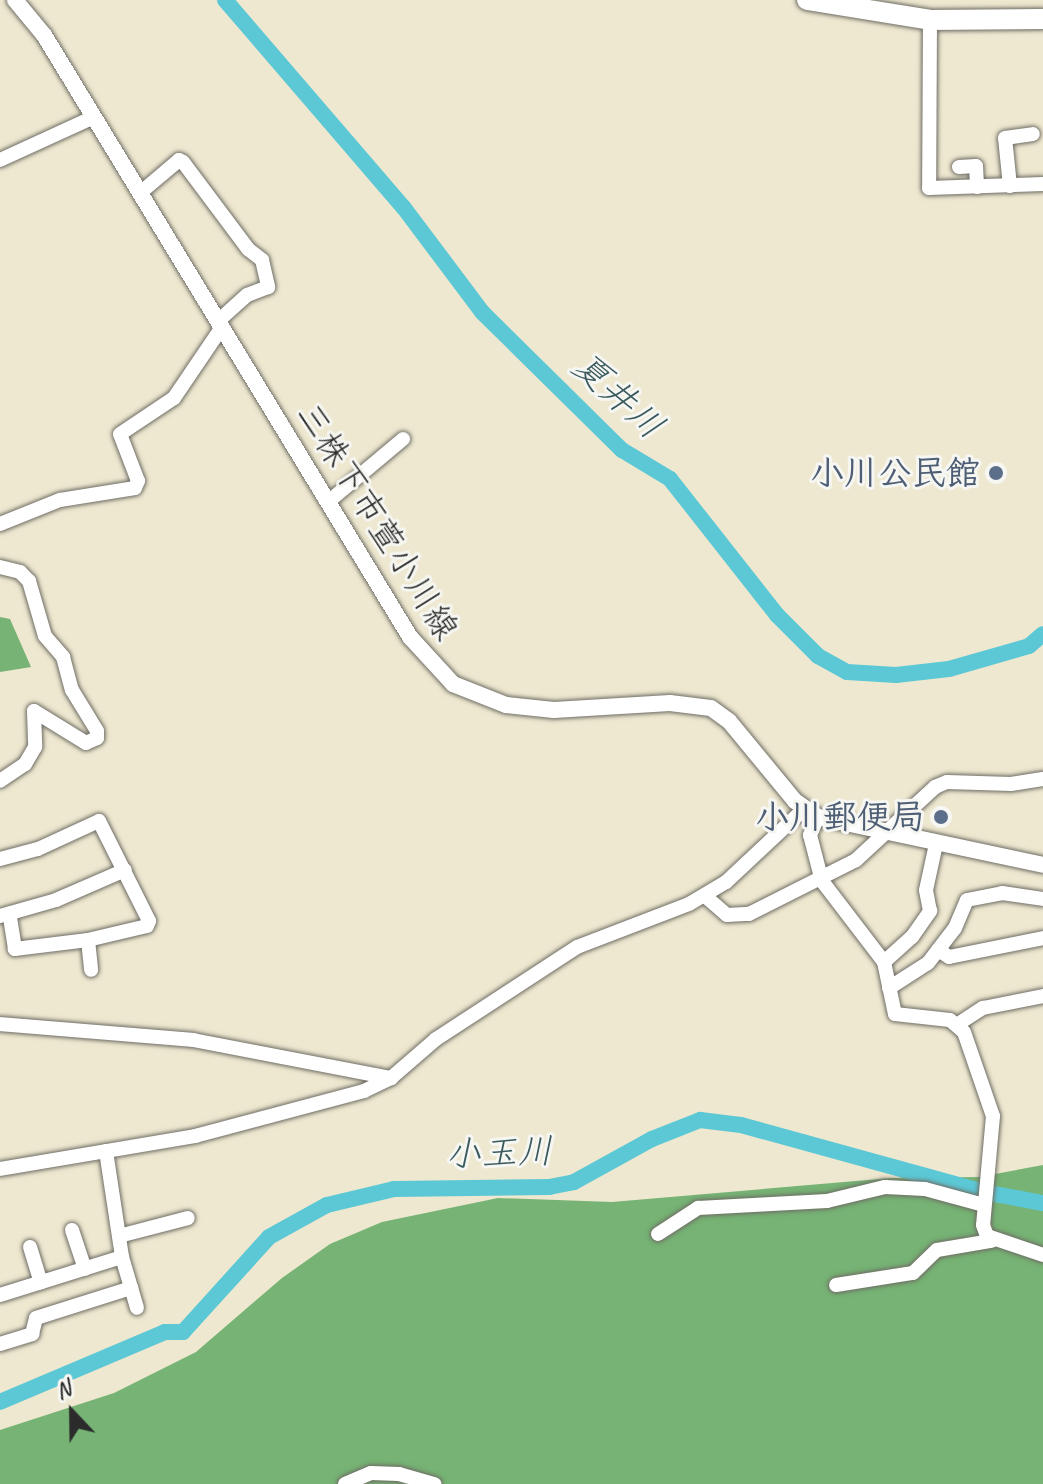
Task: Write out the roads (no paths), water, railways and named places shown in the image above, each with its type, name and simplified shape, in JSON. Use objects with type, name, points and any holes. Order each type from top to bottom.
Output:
[{"type":"highway","points":[[807,0],[930,20],[1043,19]]},
{"type":"main road","name":"三株下市萱小川線","points":[[15,0],[44,35],[410,637],[453,684],[506,705],[554,710],[680,702],[711,708],[729,721],[769,775],[811,813],[884,834],[1043,865]]},
{"type":"street","points":[[930,20],[929,188],[1043,184]]},
{"type":"street","points":[[0,160],[94,117]]},
{"type":"street","points":[[1010,186],[1005,138],[1033,134]]},
{"type":"street","points":[[0,524],[60,500],[138,485],[120,434],[174,398],[220,324],[247,295],[268,287],[262,260],[236,234],[183,162],[179,160],[140,193]]},
{"type":"street","points":[[959,167],[976,166],[977,187]]},
{"type":"street","points":[[328,502],[403,439]]},
{"type":"street","points":[[0,567],[20,572],[29,581],[41,625],[63,657],[72,690],[92,719],[97,738],[86,743],[34,711],[35,747],[13,775],[0,781]]},
{"type":"street","points":[[705,896],[718,910],[737,916],[822,881],[947,782],[1011,784],[1043,779]]},
{"type":"street","points":[[811,813],[810,835],[822,881],[884,962],[892,1007],[903,1018],[941,1018],[958,1024],[990,1105],[990,1156],[983,1225],[991,1241]]},
{"type":"street","points":[[0,1169],[259,1120],[364,1091],[391,1078],[436,1039],[577,947],[705,896],[811,813]]},
{"type":"street","points":[[0,859],[38,849],[99,821],[125,870],[147,926],[88,940],[15,949],[5,914],[56,900],[125,870]]},
{"type":"street","points":[[884,962],[912,937],[930,911],[926,890],[936,844]]},
{"type":"street","points":[[889,988],[928,963],[967,900],[1002,893],[1043,899]]},
{"type":"street","points":[[938,950],[949,957],[1043,938]]},
{"type":"street","points":[[88,940],[91,970]]},
{"type":"street","points":[[958,1024],[983,1008],[1043,996]]},
{"type":"street","points":[[0,1024],[193,1040],[391,1078]]},
{"type":"street","points":[[106,1151],[122,1257],[137,1308]]},
{"type":"street","points":[[658,1234],[698,1208],[827,1201],[885,1187],[925,1189],[985,1203]]},
{"type":"street","points":[[119,1236],[188,1218]]},
{"type":"street","points":[[72,1230],[85,1269]]},
{"type":"street","points":[[836,1285],[913,1273],[937,1250],[991,1241],[1043,1255]]},
{"type":"street","points":[[30,1247],[41,1282]]},
{"type":"street","points":[[0,1295],[122,1257]]},
{"type":"street","points":[[0,1344],[32,1334],[36,1318],[131,1288]]},
{"type":"street","points":[[345,1484],[371,1473],[399,1474],[435,1484]]},
{"type":"waterway","name":"夏井川","points":[[225,0],[404,208],[482,312],[622,450],[670,479],[777,615],[818,656],[847,672],[896,675],[949,669],[1029,646],[1043,634]]},
{"type":"waterway","name":"小玉川","points":[[0,1402],[165,1332],[183,1332],[269,1237],[327,1205],[394,1189],[549,1187],[574,1182],[652,1139],[700,1120],[741,1125],[984,1192],[1043,1203]]},
{"type":"place","name":"小川公民館","points":[[996,473]]},
{"type":"place","name":"小川郵便局","points":[[941,817]]}]
